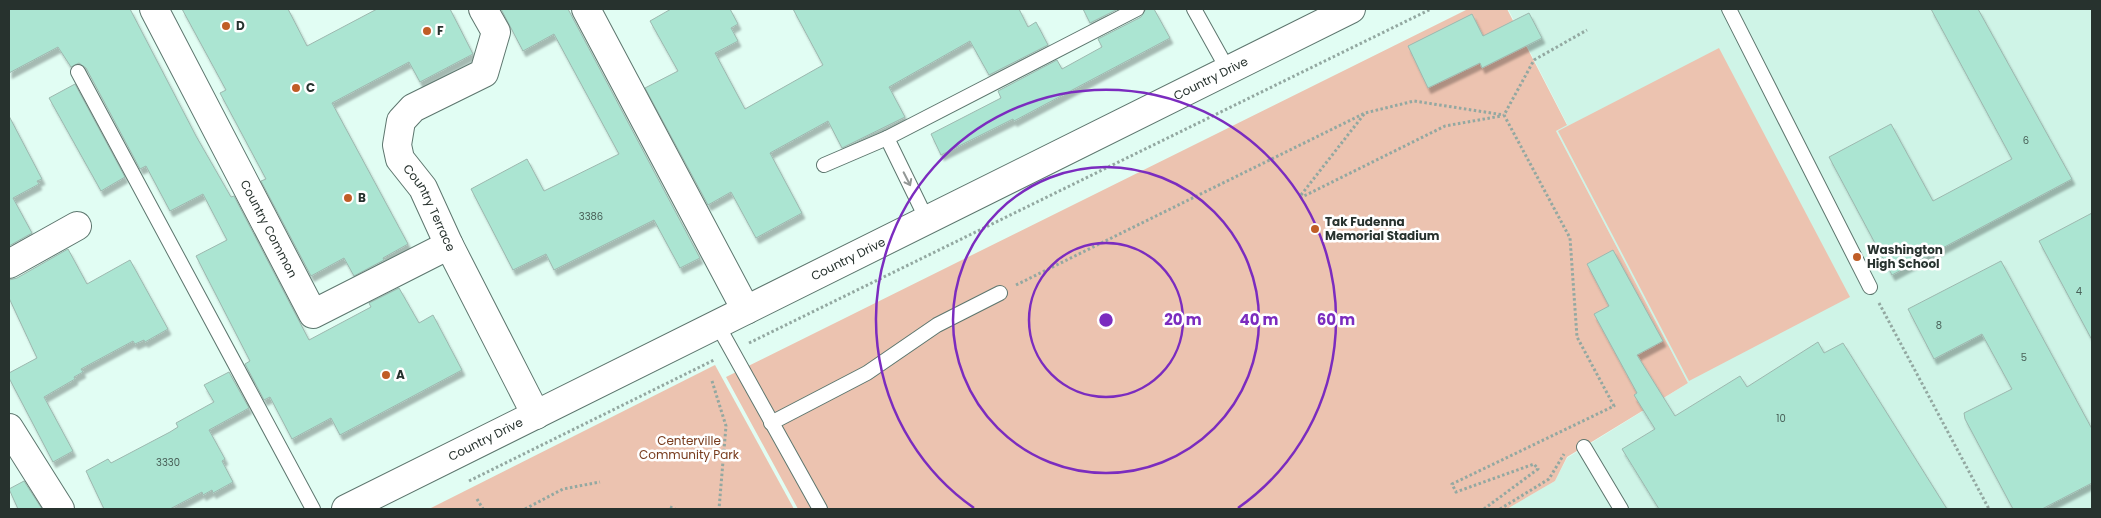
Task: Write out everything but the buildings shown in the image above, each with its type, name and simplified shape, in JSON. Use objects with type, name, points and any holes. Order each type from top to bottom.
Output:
[{"type":"street","name":"Country Common","points":[[154,9],[313,314],[449,245]]},
{"type":"street","name":"Country Terrace","points":[[483,9],[496,32],[484,73],[413,108],[402,121],[397,145],[400,159],[423,188],[449,245],[536,415]]},
{"type":"street","points":[[586,9],[746,310]]},
{"type":"street","name":"Country Drive","points":[[346,509],[1351,9]]},
{"type":"street","points":[[9,264],[77,226]]},
{"type":"street","points":[[9,428],[60,509]]},
{"type":"lane","points":[[824,165],[887,138],[1137,9]]},
{"type":"lane","points":[[1194,9],[1228,70]]},
{"type":"lane","points":[[1729,9],[1870,287]]},
{"type":"lane","points":[[78,72],[313,509]]},
{"type":"lane","points":[[887,138],[926,220]]},
{"type":"lane","points":[[771,423],[867,373],[937,325],[1000,293]]},
{"type":"lane","points":[[717,324],[820,509]]},
{"type":"lane","points":[[1584,447],[1621,509]]},
{"type":"path","points":[[462,484],[1431,9]]},
{"type":"path","points":[[1504,115],[1534,60],[1587,30]]},
{"type":"path","points":[[1000,293],[1365,113],[1414,101],[1504,115]]},
{"type":"path","points":[[1365,113],[1300,198],[1446,126],[1504,115]]},
{"type":"path","points":[[1484,509],[1538,469],[1534,464],[1456,492],[1452,484],[1614,406],[1577,337],[1570,238],[1504,115]]},
{"type":"path","points":[[1870,287],[1989,509]]},
{"type":"path","points":[[712,381],[726,426],[719,509]]},
{"type":"path","points":[[1568,436],[1570,428]]},
{"type":"path","points":[[1500,509],[1550,479],[1563,458],[1565,451]]},
{"type":"path","points":[[525,509],[563,490],[600,482]]},
{"type":"path","points":[[478,499],[483,509]]},
{"type":"path","points":[[670,508],[675,509]]},
{"type":"shaded area","name":"Washington High School","points":[[1508,9],[2092,9],[2092,509],[1507,509],[1555,481],[1567,458],[1688,383],[1556,131],[1567,124]]},
{"type":"green space","name":"Tak Fudenna Memorial Stadium","points":[[1468,9],[1507,9],[1567,125],[1556,131],[1688,383],[1567,457],[1555,481],[1507,509],[798,509],[726,377]]},
{"type":"green space","points":[[1719,48],[1850,297],[1689,381],[1558,131]]},
{"type":"green space","name":"Centerville Community Park","points":[[715,365],[794,509],[429,509]]},
{"type":"place","name":"D","points":[[226,26]]},
{"type":"place","name":"F","points":[[427,31]]},
{"type":"place","name":"C","points":[[296,88]]},
{"type":"place","name":"B","points":[[348,198]]},
{"type":"place","name":"Tak Fudenna Memorial Stadium","points":[[1315,229]]},
{"type":"place","name":"Washington High School","points":[[1857,257]]},
{"type":"place","name":"A","points":[[386,375]]}]
